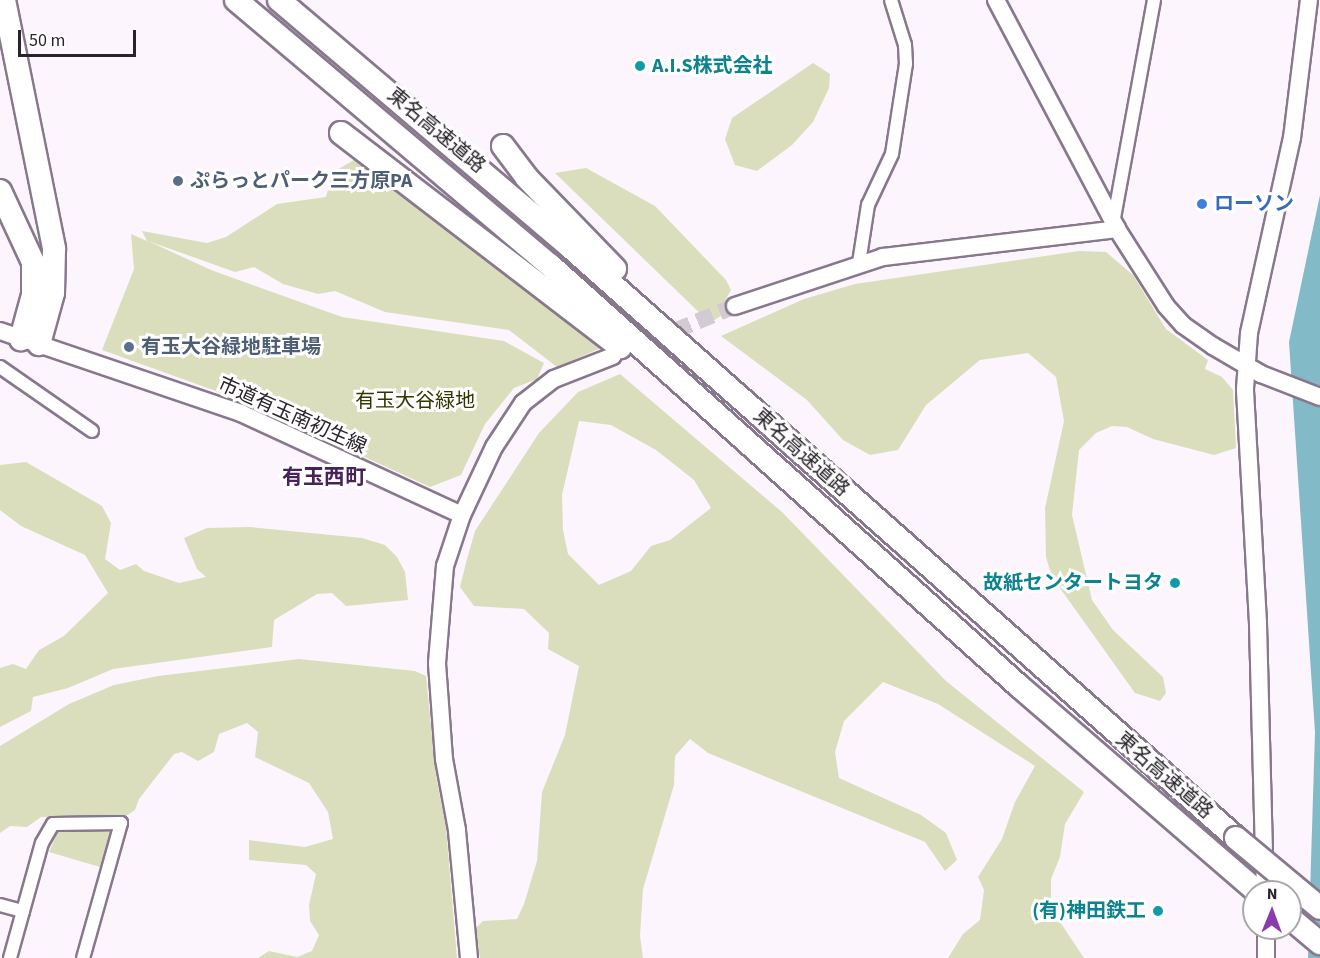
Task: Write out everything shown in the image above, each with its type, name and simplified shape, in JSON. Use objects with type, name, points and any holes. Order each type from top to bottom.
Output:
[{"type":"highway","points":[[4,0],[54,249],[53,293],[30,342]]},
{"type":"highway","name":"東名高速道路","points":[[236,0],[471,197],[1019,686],[1244,880]]},
{"type":"highway","name":"東名高速道路","points":[[279,0],[437,131],[1236,838],[1320,908]]},
{"type":"highway","points":[[341,133],[760,453]]},
{"type":"highway","points":[[503,146],[526,177],[744,401]]},
{"type":"highway","points":[[0,191],[33,262],[30,342]]},
{"type":"highway","points":[[1302,928],[1320,943]]},
{"type":"street","points":[[859,262],[868,205],[892,154],[906,64],[905,45],[891,0]]},
{"type":"street","points":[[996,0],[1116,223],[1166,306],[1183,325],[1262,374],[1320,397]]},
{"type":"street","points":[[1116,223],[1154,0]]},
{"type":"street","points":[[1265,880],[1246,364],[1249,333],[1292,138],[1309,0]]},
{"type":"street","points":[[735,306],[859,262],[1116,223]]},
{"type":"street","name":"市道有玉南初生線","points":[[0,332],[241,413],[462,515]]},
{"type":"street","points":[[469,958],[457,830],[444,759],[437,663],[441,588],[462,515],[494,447],[523,403],[554,379],[614,356]]},
{"type":"street","points":[[0,368],[92,431]]},
{"type":"street","points":[[10,958],[42,843],[53,824],[121,823],[83,958]]},
{"type":"street","points":[[0,905],[23,911]]},
{"type":"street","points":[[1266,940],[1266,958]]},
{"type":"green space","points":[[813,63],[830,74],[829,88],[813,122],[792,145],[757,171],[735,165],[725,139],[732,118]]},
{"type":"green space","name":"有玉大谷緑地","points":[[357,158],[601,348],[557,367],[509,330],[385,312],[335,291],[318,294],[283,284],[254,267],[235,272],[148,241],[211,270],[342,317],[504,341],[544,363],[537,379],[514,388],[485,424],[461,475],[430,487],[238,399],[102,350],[134,269],[131,234],[147,241],[142,231],[207,243],[226,237],[277,204],[326,197],[332,173]]},
{"type":"green space","points":[[586,168],[655,206],[726,280],[731,290],[723,304],[725,313],[710,323],[555,173]]},
{"type":"green space","points":[[1079,251],[1106,252],[1133,275],[1166,329],[1208,360],[1205,369],[1222,377],[1233,390],[1236,448],[1214,455],[1153,439],[1127,427],[1112,426],[1096,433],[1079,450],[1072,515],[1092,600],[1113,630],[1163,677],[1166,693],[1160,701],[1135,693],[1052,577],[1046,557],[1045,508],[1064,421],[1056,377],[1028,353],[980,360],[926,405],[898,450],[870,455],[843,440],[807,400],[721,336],[804,299],[855,284]]},
{"type":"green space","points":[[620,374],[782,512],[946,681],[1084,792],[1065,824],[1060,857],[1051,879],[1051,899],[1060,922],[1084,958],[948,958],[963,934],[980,920],[984,890],[978,877],[1002,839],[1015,802],[1035,766],[938,704],[883,682],[844,721],[835,752],[839,778],[921,815],[946,833],[957,860],[945,871],[925,842],[708,753],[690,739],[675,756],[674,785],[643,889],[640,936],[643,958],[480,958],[476,928],[483,921],[517,919],[524,904],[537,861],[542,792],[565,735],[579,666],[548,649],[549,633],[524,609],[474,606],[460,587],[475,531],[539,433],[578,392]],"holes":[[[579,421],[611,425],[656,450],[694,480],[711,508],[670,540],[651,546],[631,571],[599,585],[568,554],[563,530],[562,495]]]},
{"type":"green space","points":[[26,462],[102,506],[111,523],[105,559],[120,570],[136,564],[144,571],[179,583],[206,577],[197,569],[184,538],[207,528],[250,527],[362,538],[385,545],[397,557],[405,572],[408,600],[346,606],[332,593],[317,594],[274,620],[272,647],[113,669],[68,688],[33,697],[31,711],[0,727],[0,668],[13,664],[26,669],[39,650],[64,636],[108,593],[85,555],[21,526],[0,510],[0,465]]},
{"type":"green space","points":[[299,659],[415,671],[426,676],[436,776],[446,828],[457,958],[258,958],[269,951],[297,957],[312,951],[319,935],[310,921],[309,905],[316,874],[306,865],[249,860],[249,840],[305,847],[333,839],[328,812],[309,783],[255,757],[258,732],[247,723],[219,734],[214,752],[198,761],[182,752],[174,754],[139,799],[135,810],[126,816],[41,817],[27,827],[10,826],[0,833],[0,746],[69,704],[114,685],[158,676]]},
{"type":"green space","points":[[111,830],[100,867],[49,852],[58,832]]},
{"type":"water","points":[[1320,195],[1320,958],[1308,958],[1315,732],[1289,342]]},
{"type":"tunnel","points":[[631,349],[735,306]]},
{"type":"place","name":"A.I.S株式会社","points":[[640,66]]},
{"type":"place","name":"ぷらっとパーク三方原PA","points":[[178,181]]},
{"type":"place","name":"ローソン","points":[[1202,204]]},
{"type":"place","name":"有玉大谷緑地駐車場","points":[[129,347]]},
{"type":"place","name":"故紙センタートヨタ","points":[[1175,583]]},
{"type":"place","name":"(有)神田鉄工","points":[[1158,911]]},
{"type":"district","name":"有玉西町","points":[[324,477]]}]
